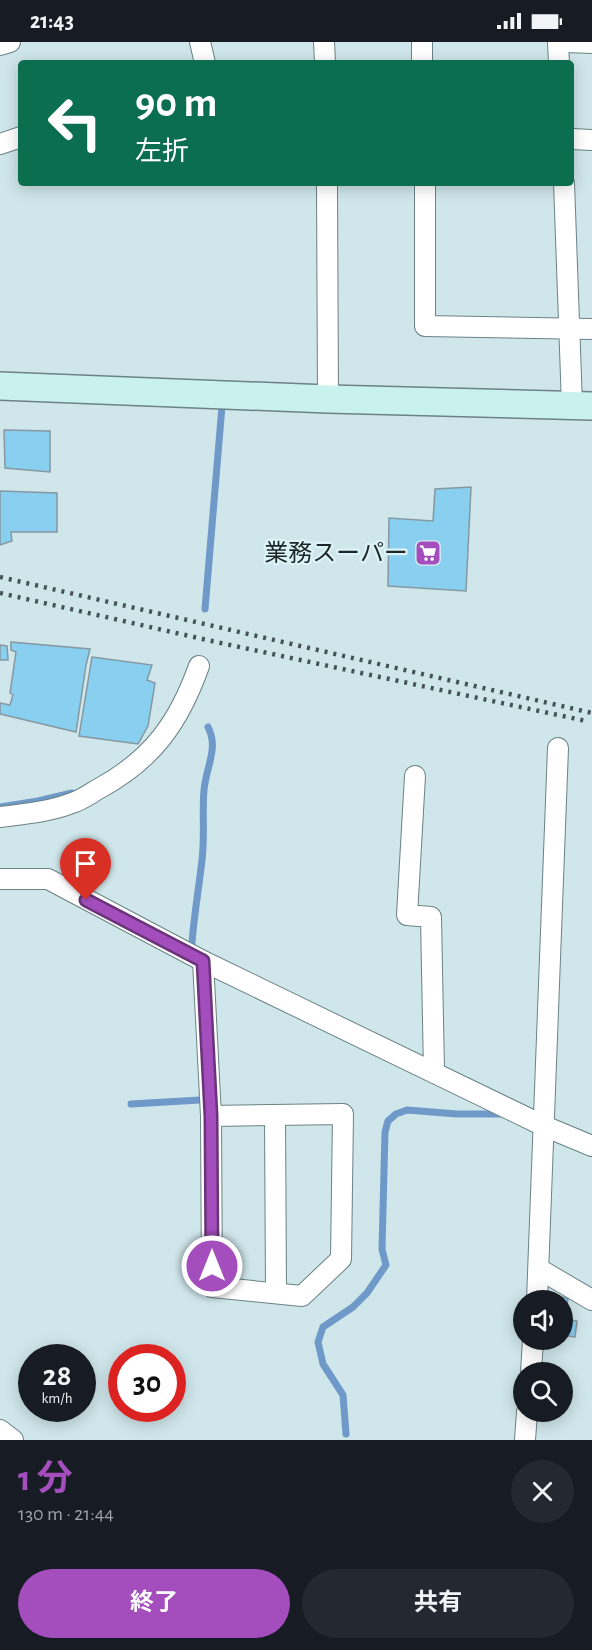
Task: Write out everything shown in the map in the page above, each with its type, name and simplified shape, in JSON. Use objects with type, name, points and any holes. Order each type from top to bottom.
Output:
[{"type":"street","points":[[0,45],[10,42]]},
{"type":"street","points":[[324,42],[325,60]]},
{"type":"street","points":[[422,42],[422,60]]},
{"type":"street","points":[[558,42],[559,60]]},
{"type":"street","points":[[565,42],[592,43]]},
{"type":"street","points":[[0,144],[18,138]]},
{"type":"street","points":[[574,140],[592,140]]},
{"type":"street","points":[[327,186],[328,399]]},
{"type":"street","points":[[424,186],[425,326],[592,329]]},
{"type":"street","points":[[0,386],[328,399],[582,405],[570,328],[564,186]]},
{"type":"street","points":[[0,817],[39,812],[73,803],[114,780],[141,760],[169,730],[189,696],[199,666]]},
{"type":"street","points":[[538,1290],[558,748]]},
{"type":"street","points":[[415,776],[407,915],[431,917],[434,1072]]},
{"type":"street","points":[[0,879],[48,879],[203,961],[544,1126],[592,1146]]},
{"type":"street","points":[[203,961],[211,1116],[212,1287],[302,1296],[341,1259],[343,1114],[211,1116]]},
{"type":"street","points":[[275,1115],[276,1293]]},
{"type":"street","points":[[539,1269],[592,1300]]},
{"type":"street","points":[[525,1440],[527,1422]]},
{"type":"street","points":[[0,1430],[13,1440]]},
{"type":"building","points":[[4,430],[50,431],[50,472],[5,468]]},
{"type":"building","name":"業務スーパー","points":[[471,487],[466,591],[388,586],[389,518],[433,521],[435,489]]},
{"type":"building","points":[[0,491],[57,493],[57,532],[11,532],[12,541],[0,545]]},
{"type":"building","points":[[11,642],[90,649],[76,732],[0,714],[0,703],[10,705],[13,695],[10,693],[16,652],[11,650]]},
{"type":"building","points":[[0,645],[7,646],[8,660],[0,660]]},
{"type":"building","points":[[92,657],[152,665],[147,680],[155,683],[148,726],[138,744],[79,736]]},
{"type":"building","points":[[573,1320],[577,1321],[575,1337],[573,1337]]},
{"type":"waterway","points":[[205,609],[222,406]]},
{"type":"waterway","points":[[192,943],[203,851],[204,790],[212,750],[208,727]]},
{"type":"waterway","points":[[0,807],[72,793]]},
{"type":"waterway","points":[[131,1104],[200,1100]]},
{"type":"waterway","points":[[346,1434],[343,1395],[323,1364],[318,1342],[323,1327],[353,1307],[367,1293],[386,1265],[382,1249],[385,1132],[388,1121],[396,1114],[407,1110],[457,1114],[502,1114]]},
{"type":"railway","points":[[0,577],[592,713]]},
{"type":"railway","points":[[0,593],[586,721]]},
{"type":"place","name":"業務スーパー","points":[[428,553]]},
{"type":"route","points":[[86,900],[203,961],[211,1116],[212,1266]]}]
